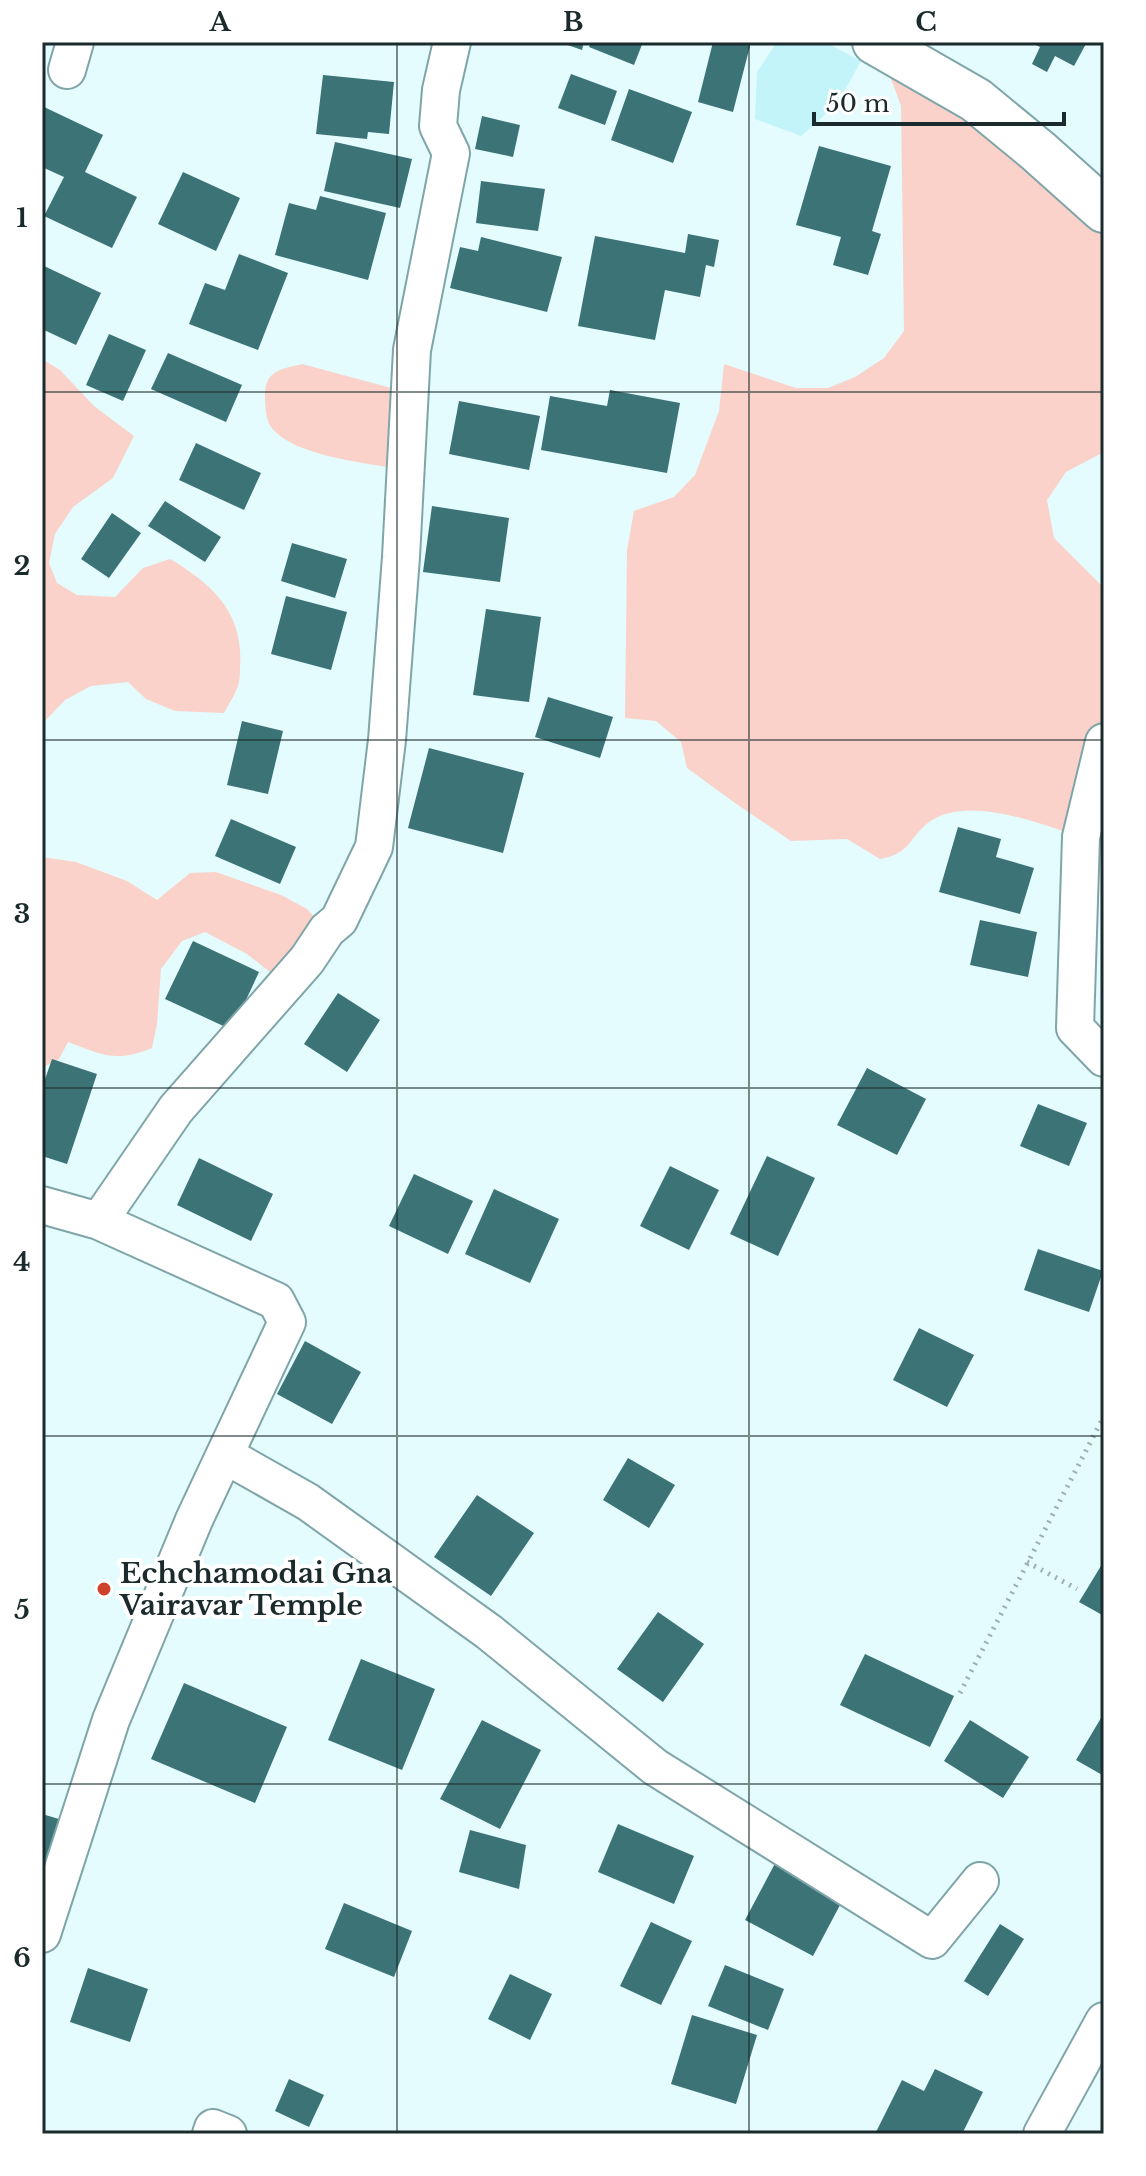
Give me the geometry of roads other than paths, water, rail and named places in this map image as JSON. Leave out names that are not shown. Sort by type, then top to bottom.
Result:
[{"type":"main road","points":[[875,42],[976,100],[1104,210]]},
{"type":"street","points":[[99,1221],[176,1109],[307,960],[327,930],[339,920],[374,847],[387,740],[412,350],[451,153],[438,126],[441,90],[452,42]]},
{"type":"street","points":[[1104,742],[1081,837],[1075,1028],[1104,1058]]},
{"type":"street","points":[[42,1205],[99,1221],[276,1301],[287,1322],[194,1520],[111,1720],[42,1934]]},
{"type":"street","points":[[225,1455],[308,1502],[489,1632],[655,1767],[932,1940],[980,1881]]},
{"type":"street","points":[[1042,2134],[1104,2021]]},
{"type":"street","points":[[211,2134],[213,2128],[228,2134]]},
{"type":"place","name":"Echchamodai Gna Vairavar Temple","points":[[104,1589]]}]
